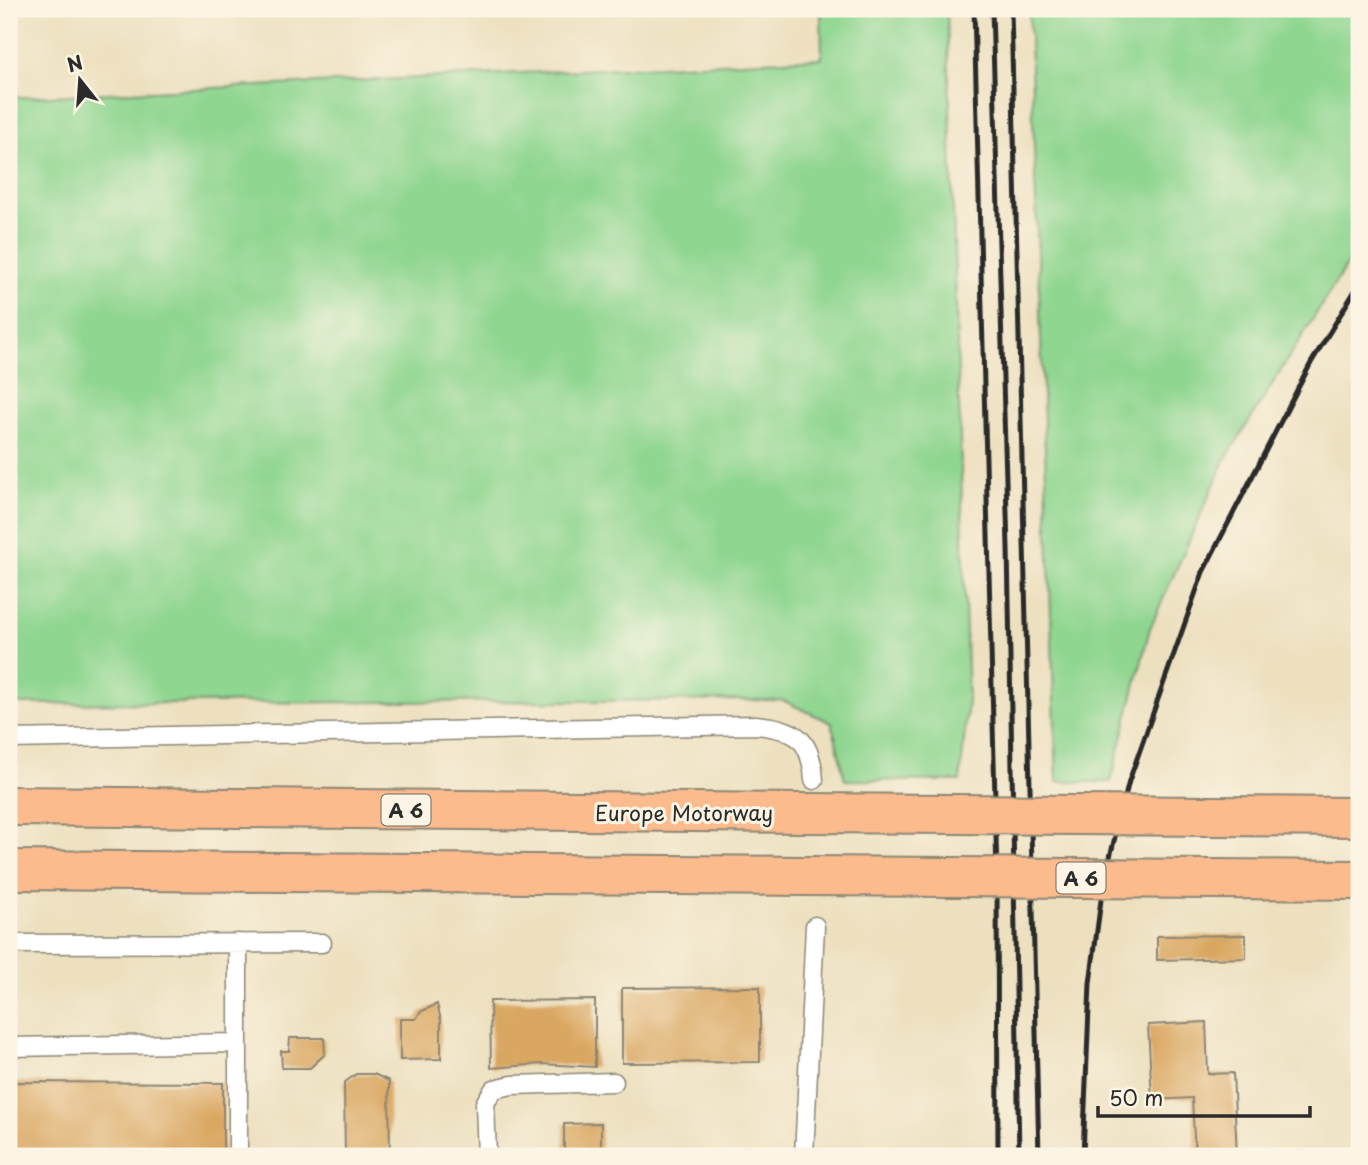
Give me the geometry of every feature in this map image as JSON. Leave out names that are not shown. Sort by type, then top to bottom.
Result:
[{"type":"highway","name":"Europe Motorway","points":[[9,806],[809,796],[1359,817]]},
{"type":"highway","name":"A 6","points":[[9,870],[1359,880]]},
{"type":"lane","points":[[9,739],[756,725],[776,727],[806,744],[813,760],[809,796]]},
{"type":"lane","points":[[804,1156],[815,926]]},
{"type":"lane","points":[[238,943],[238,1156]]},
{"type":"lane","points":[[9,944],[322,943]]},
{"type":"lane","points":[[9,1047],[238,1043]]},
{"type":"lane","points":[[487,1156],[485,1102],[494,1089],[512,1085],[614,1082]]},
{"type":"green space","points":[[821,9],[947,9],[968,701],[960,781],[845,780],[832,723],[782,700],[9,704],[9,98],[822,58]]},
{"type":"green space","points":[[1029,9],[1359,9],[1359,245],[1225,460],[1150,628],[1111,782],[1057,782]]},
{"type":"building","points":[[1246,935],[1246,958],[1157,960],[1157,936]]},
{"type":"building","points":[[760,987],[760,1062],[622,1063],[622,988]]},
{"type":"building","points":[[595,1000],[595,1067],[542,1064],[491,1068],[490,1001]]},
{"type":"building","points":[[437,1004],[441,1020],[441,1059],[400,1060],[400,1019],[416,1019],[420,1012]]},
{"type":"building","points":[[1206,1022],[1208,1074],[1233,1073],[1237,1156],[1195,1156],[1192,1098],[1152,1100],[1148,1025]]},
{"type":"building","points":[[290,1038],[324,1038],[325,1054],[310,1068],[282,1068],[281,1051],[289,1051]]},
{"type":"building","points":[[356,1074],[374,1074],[389,1081],[390,1156],[345,1156],[344,1083]]},
{"type":"building","points":[[9,1082],[223,1083],[223,1156],[9,1156]]},
{"type":"building","points":[[601,1123],[601,1156],[564,1156],[564,1124]]},
{"type":"railway","points":[[974,9],[997,874],[998,1156]]},
{"type":"railway","points":[[992,9],[1008,547],[1019,1156]]},
{"type":"railway","points":[[1011,9],[1039,1156]]},
{"type":"railway","points":[[1083,1156],[1090,983],[1103,885],[1129,781],[1203,572],[1311,363],[1359,284]]}]
